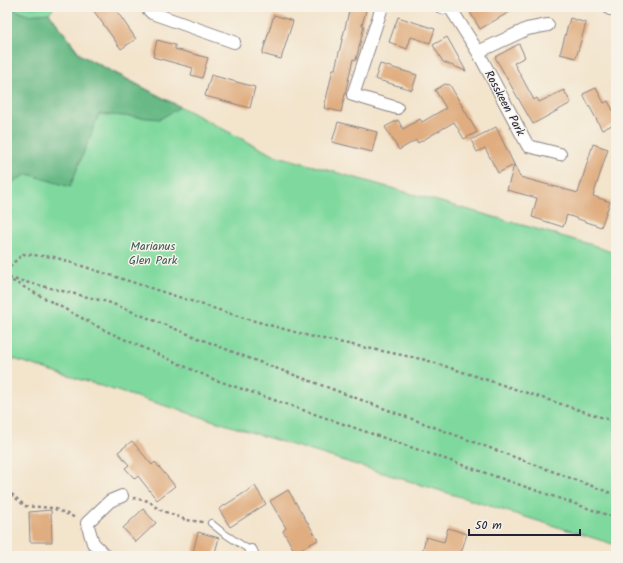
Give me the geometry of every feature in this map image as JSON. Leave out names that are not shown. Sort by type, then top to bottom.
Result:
[{"type":"street","points":[[146,7],[152,13],[234,42]]},
{"type":"street","points":[[382,7],[353,95],[397,108]]},
{"type":"street","name":"Rosskeen Park","points":[[441,7],[451,9],[478,52],[528,146],[560,154]]},
{"type":"street","points":[[478,52],[527,29],[548,25]]},
{"type":"street","points":[[106,556],[93,543],[87,523],[110,501],[122,496]]},
{"type":"lane","points":[[211,523],[252,553]]},
{"type":"path","points":[[7,272],[12,264],[23,254],[54,257],[244,318],[309,336],[426,360],[616,422]]},
{"type":"path","points":[[7,278],[108,302],[238,354],[616,495]]},
{"type":"path","points":[[7,278],[106,331],[213,379],[616,518]]},
{"type":"path","points":[[7,490],[25,506],[53,508],[87,523]]},
{"type":"path","points":[[122,496],[149,501],[158,510],[186,520],[211,523]]},
{"type":"path","points":[[300,556],[314,556]]},
{"type":"green space","name":"Marianus Glen Park","points":[[7,7],[55,7],[49,13],[81,55],[271,154],[593,245],[616,254],[616,545],[7,357]]},
{"type":"green space","points":[[7,7],[27,15],[49,13],[80,55],[180,107],[160,119],[99,114],[70,187],[28,174],[7,185]]},
{"type":"building","points":[[91,7],[114,7],[136,39],[121,49]]},
{"type":"building","points":[[350,7],[367,7],[362,25],[364,26],[356,60],[353,59],[341,112],[324,108]]},
{"type":"building","points":[[467,7],[518,7],[480,29]]},
{"type":"building","points":[[274,15],[293,21],[281,59],[262,54]]},
{"type":"building","points":[[398,17],[435,29],[430,43],[411,37],[407,49],[389,42]]},
{"type":"building","points":[[570,18],[586,23],[576,58],[560,54]]},
{"type":"building","points":[[447,37],[466,71],[443,62],[433,45]]},
{"type":"building","points":[[157,40],[175,45],[175,49],[208,58],[202,78],[191,75],[193,68],[153,57]]},
{"type":"building","points":[[519,44],[525,57],[514,63],[534,100],[537,98],[539,102],[564,90],[571,103],[533,124],[495,57]]},
{"type":"building","points":[[380,64],[417,75],[412,90],[375,79]]},
{"type":"building","points":[[211,75],[255,87],[250,108],[205,96]]},
{"type":"building","points":[[445,84],[450,85],[477,132],[464,139],[454,122],[418,143],[416,140],[399,150],[385,127],[398,120],[403,129],[420,119],[422,122],[446,108],[435,90]]},
{"type":"building","points":[[596,88],[604,103],[608,101],[616,116],[616,123],[602,130],[583,94]]},
{"type":"building","points":[[338,122],[377,132],[372,152],[332,142]]},
{"type":"building","points":[[496,127],[520,177],[578,193],[593,144],[608,149],[593,196],[610,202],[601,227],[567,215],[563,227],[532,217],[537,198],[507,190],[514,165],[498,173],[485,148],[477,152],[471,140]]},
{"type":"building","points":[[132,441],[152,465],[155,462],[175,486],[157,500],[138,476],[135,479],[125,468],[129,465],[118,452]]},
{"type":"building","points":[[255,486],[266,504],[230,527],[219,509]]},
{"type":"building","points":[[288,490],[318,540],[295,552],[283,531],[286,528],[270,501]]},
{"type":"building","points":[[143,509],[156,523],[136,542],[123,528]]},
{"type":"building","points":[[51,510],[52,542],[30,542],[29,512]]},
{"type":"building","points":[[448,528],[467,534],[460,556],[421,556],[426,537],[444,542]]},
{"type":"building","points":[[198,532],[219,538],[214,556],[192,556]]}]
